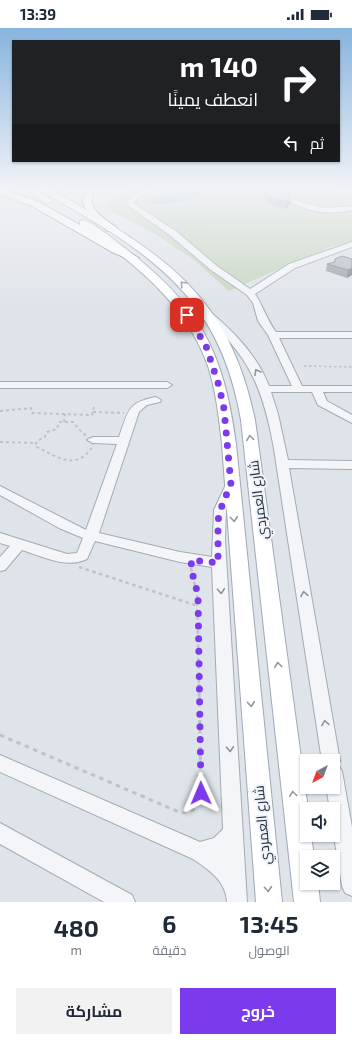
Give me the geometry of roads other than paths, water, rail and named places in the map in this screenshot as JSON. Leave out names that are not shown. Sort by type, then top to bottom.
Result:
[{"type":"highway","points":[[81,229],[118,251],[133,258]]},
{"type":"main road","name":"شارع العمردي","points":[[89,229],[133,258],[174,299],[199,333],[206,346],[222,397],[269,902]]},
{"type":"main road","name":"شارع العمردي","points":[[112,229],[179,280],[205,312],[217,330],[229,354],[239,380],[246,407],[307,902]]},
{"type":"street","points":[[167,229],[214,268],[250,292],[257,303],[263,321],[272,335],[298,388]]},
{"type":"street","points":[[250,292],[286,269],[352,244]]},
{"type":"street","points":[[311,260],[324,265]]},
{"type":"street","points":[[205,312],[226,331],[244,352],[259,376],[270,404],[282,464],[330,754]]},
{"type":"street","points":[[272,335],[352,335]]},
{"type":"street","points":[[0,385],[167,385]]},
{"type":"street","points":[[316,388],[322,403],[352,420]]},
{"type":"street","points":[[265,389],[352,389]]},
{"type":"street","points":[[0,538],[71,560],[82,556],[91,536],[133,414],[141,403],[156,400]]},
{"type":"street","points":[[93,440],[123,441]]},
{"type":"street","points":[[282,464],[352,465]]},
{"type":"street","points":[[231,485],[223,502],[218,520],[218,563],[237,894]]},
{"type":"street","points":[[0,490],[64,525],[91,536],[191,560],[218,563]]},
{"type":"street","points":[[0,566],[20,544]]},
{"type":"street","points":[[0,763],[200,852],[220,866],[237,894]]},
{"type":"street","points":[[337,794],[352,886]]},
{"type":"street","points":[[200,852],[220,846],[234,832]]},
{"type":"street","points":[[0,834],[126,902]]}]
